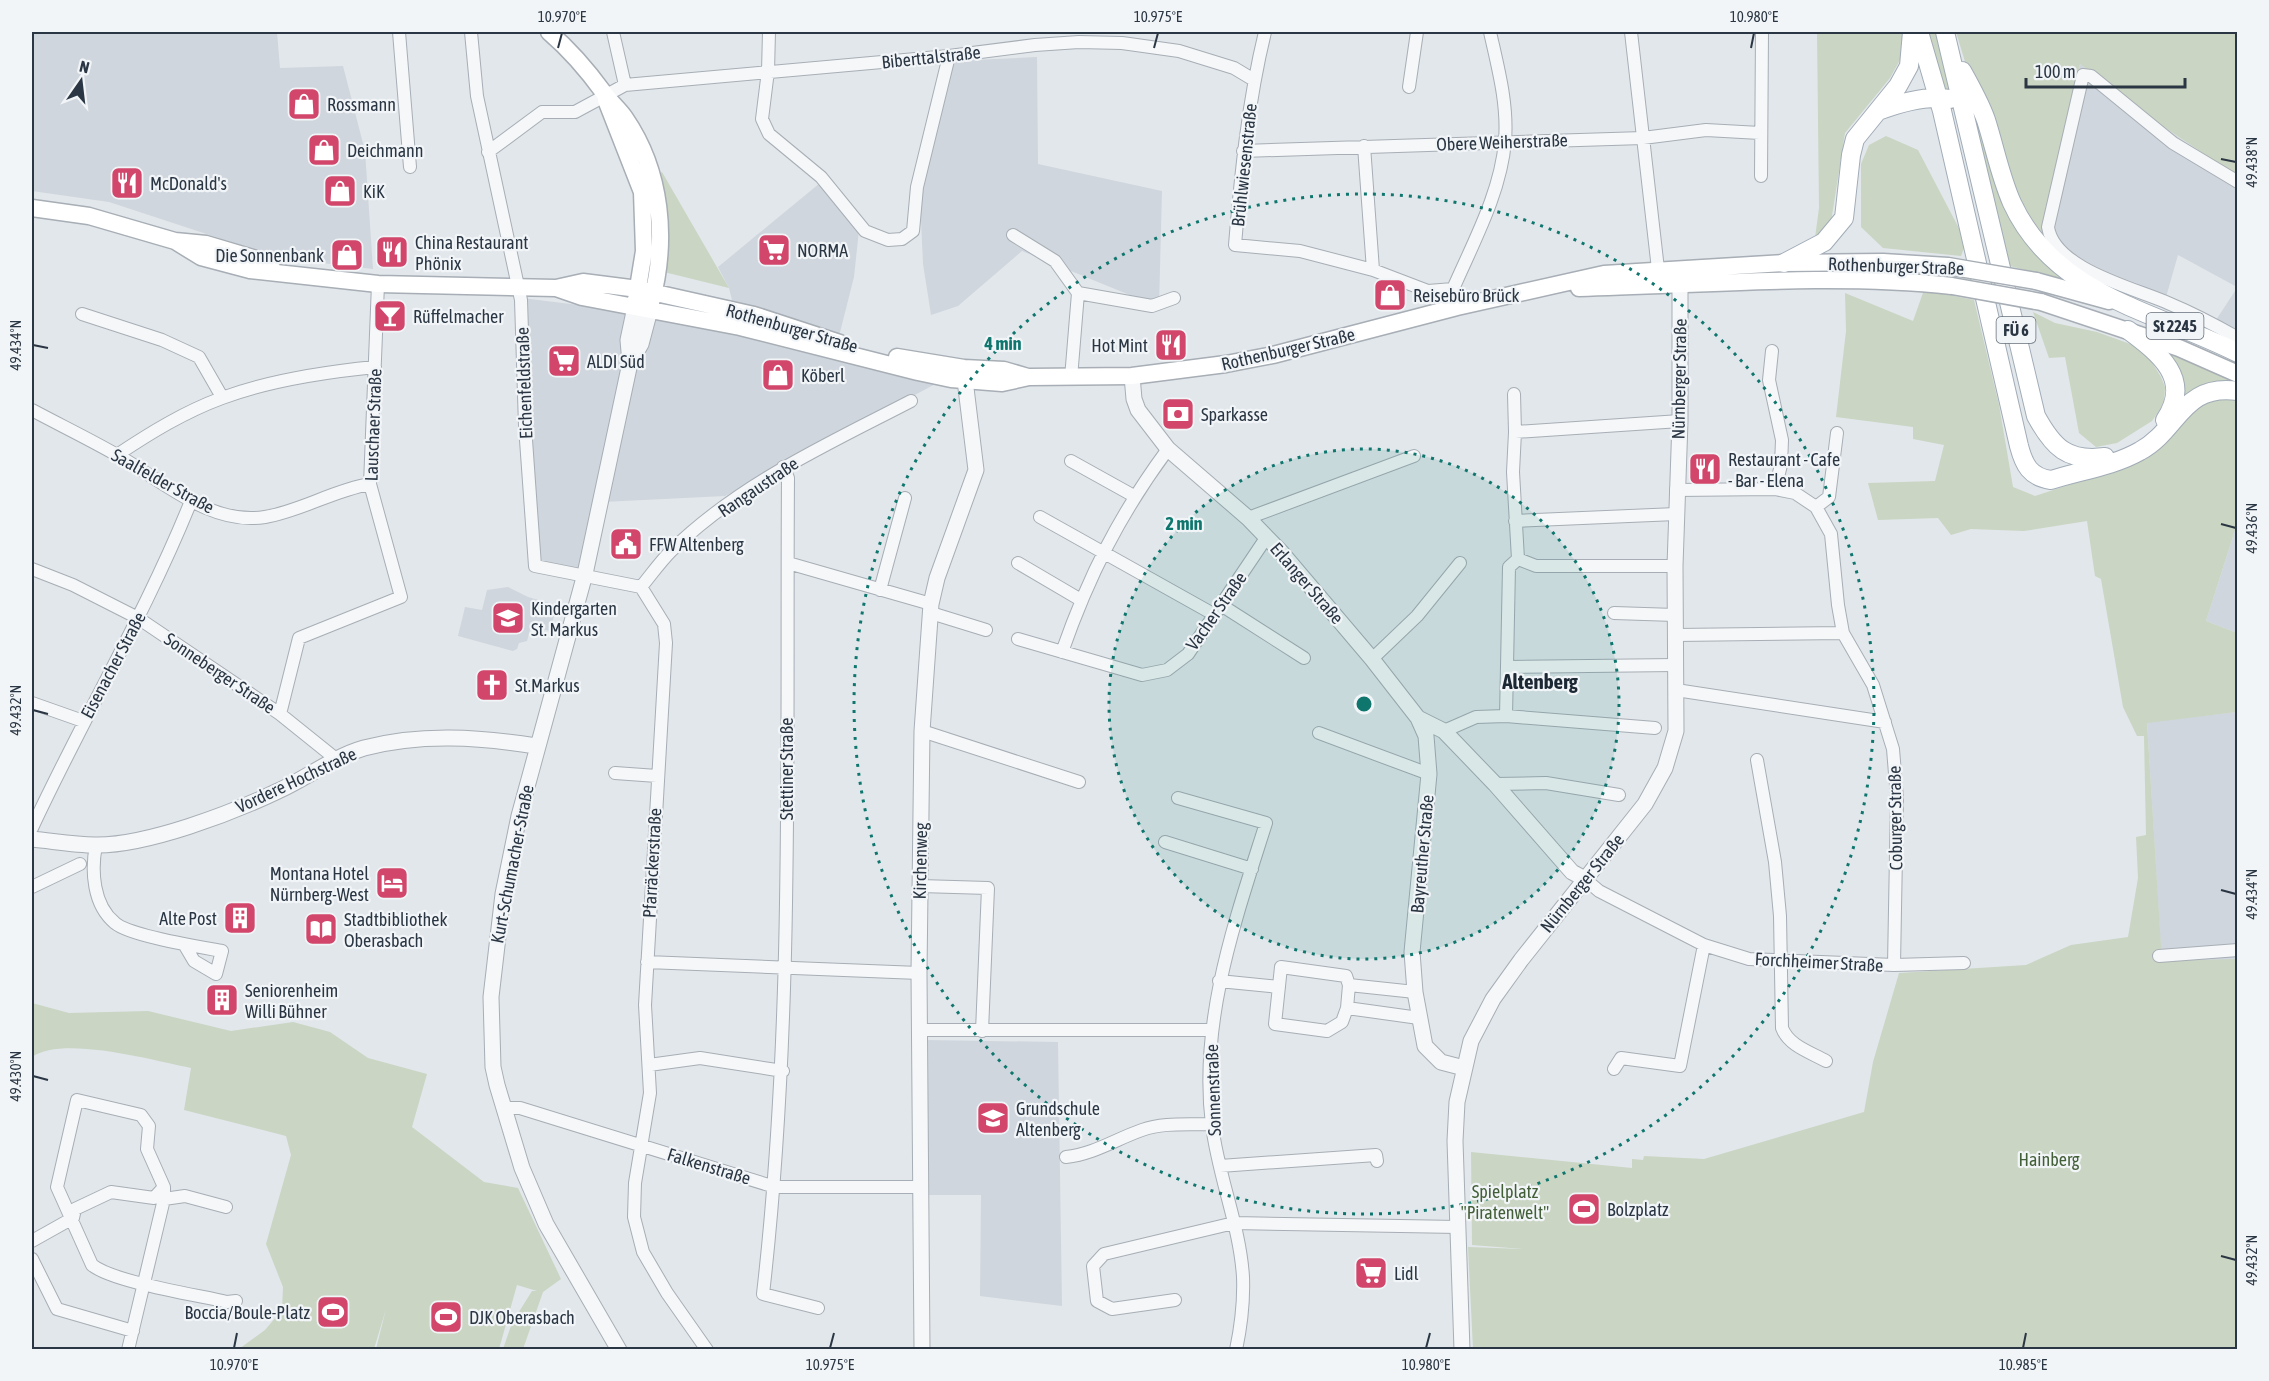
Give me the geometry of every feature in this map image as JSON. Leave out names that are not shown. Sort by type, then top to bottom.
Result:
[{"type":"main road","points":[[549,32],[578,61],[605,95],[613,122],[630,156],[642,192],[646,291],[642,308]]},
{"type":"main road","points":[[1784,263],[1824,242],[1841,223],[1846,210],[1852,147],[1859,131],[1898,86],[1909,66],[1912,32]]},
{"type":"main road","name":"FÜ 6","points":[[1919,32],[1938,97],[2024,463],[2037,477],[2051,480],[2138,453],[2155,441],[2193,400],[2212,391],[2238,391]]},
{"type":"main road","points":[[1947,40],[1982,108],[2005,188],[2021,221],[2054,261],[2124,306]]},
{"type":"main road","name":"FÜ 6","points":[[1947,40],[2036,416],[2049,439],[2058,447],[2083,458],[2106,457],[2127,450],[2156,432],[2172,406],[2175,397],[2173,377],[2164,359],[2128,330]]},
{"type":"main road","points":[[1876,112],[1892,106],[1938,97],[1962,101]]},
{"type":"main road","name":"Rothenburger Straße","points":[[32,208],[89,216],[175,241],[206,244],[253,258],[278,271],[378,284],[517,285],[556,288],[582,297],[740,327],[918,372],[964,380],[1002,383],[1029,377],[1132,376],[1187,370],[1273,355],[1457,307],[1605,274],[1680,276],[1784,263],[1883,262],[1948,266],[2036,281],[2124,306],[2238,352]]},
{"type":"main road","name":"Rothenburger Straße","points":[[1680,276],[1952,286],[2041,302],[2179,348],[2238,374]]},
{"type":"main road","name":"Rothenburger Straße","points":[[556,288],[583,282],[646,291],[754,315],[868,351],[964,368],[1004,369],[1029,377]]},
{"type":"street","points":[[399,32],[410,167]]},
{"type":"street","name":"Eichenfeldstraße","points":[[471,32],[477,96],[521,307],[525,426],[535,566],[585,574]]},
{"type":"street","points":[[613,32],[625,85]]},
{"type":"street","points":[[769,32],[768,71],[762,119],[769,134],[821,177],[865,231],[888,240],[902,239],[913,231],[917,187],[949,57]]},
{"type":"street","name":"Brühlwiesenstraße","points":[[1265,32],[1254,80],[1243,151],[1235,245],[1300,251],[1373,270],[1428,291],[1453,289],[1495,188],[1505,142]]},
{"type":"street","points":[[1409,87],[1417,32]]},
{"type":"street","points":[[1490,32],[1504,94],[1505,142]]},
{"type":"street","points":[[1631,32],[1659,277]]},
{"type":"street","points":[[1761,176],[1762,32]]},
{"type":"street","name":"Biberttalstraße","points":[[605,95],[625,85],[949,57],[1068,43],[1122,43],[1179,51],[1234,68],[1254,80]]},
{"type":"street","points":[[2238,182],[2173,142],[2091,76],[2083,75],[2049,214],[2048,227],[2052,241],[2063,253],[2093,272],[2166,302],[2238,338]]},
{"type":"street","points":[[488,152],[542,111],[575,112],[605,95]]},
{"type":"street","name":"Obere Weiherstraße","points":[[1243,151],[1643,138],[1706,130],[1760,133]]},
{"type":"street","points":[[1364,146],[1373,270]]},
{"type":"street","points":[[1013,235],[1055,261],[1078,293],[1071,378]]},
{"type":"street","name":"Nürnberger Straße","points":[[1462,1350],[1455,1141],[1457,1102],[1472,1041],[1493,999],[1545,927],[1645,804],[1665,768],[1676,731],[1675,566],[1680,420],[1680,276]]},
{"type":"street","name":"Lauschaer Straße","points":[[280,714],[299,638],[401,597],[370,484],[378,284]]},
{"type":"street","points":[[1078,293],[1152,306],[1174,297]]},
{"type":"street","name":"Kurt-Schumacher-Straße","points":[[619,1350],[546,1224],[522,1168],[503,1108],[494,1067],[491,998],[503,894],[536,746],[585,574],[630,363],[628,340],[642,308]]},
{"type":"street","points":[[82,314],[162,340],[199,357],[222,398]]},
{"type":"street","points":[[1772,351],[1769,380],[1782,440],[1781,465],[1775,489]]},
{"type":"street","points":[[117,455],[165,424],[222,398],[333,371],[375,367]]},
{"type":"street","name":"Erlanger Straße","points":[[1132,376],[1134,399],[1138,410],[1168,449],[1248,518],[1372,659],[1418,718],[1444,730],[1572,872],[1585,879]]},
{"type":"street","name":"Kirchenweg","points":[[922,1350],[919,973],[922,731],[931,608],[937,578],[976,470],[964,380]]},
{"type":"street","points":[[1514,394],[1515,521],[1518,560]]},
{"type":"street","name":"Rangaustraße","points":[[641,587],[670,552],[721,510],[783,467],[912,401]]},
{"type":"street","name":"Saalfelder Straße","points":[[32,410],[117,455],[191,501],[224,515],[258,517],[279,513],[345,488],[370,484]]},
{"type":"street","points":[[1515,432],[1680,420]]},
{"type":"street","points":[[1677,490],[1775,489],[1795,493],[1816,507],[1829,497],[1837,433]]},
{"type":"street","points":[[1062,652],[1081,600],[1103,552],[1134,496],[1168,449]]},
{"type":"street","points":[[1248,518],[1414,456]]},
{"type":"street","points":[[1071,461],[1134,496]]},
{"type":"street","name":"Stettiner Straße","points":[[783,467],[788,478],[783,1071],[775,1187],[763,1294],[818,1308]]},
{"type":"street","points":[[880,590],[905,498]]},
{"type":"street","name":"Eisenacher Straße","points":[[32,828],[83,721],[169,557],[191,501]]},
{"type":"street","name":"Coburger Straße","points":[[1816,507],[1831,534],[1838,604],[1844,633],[1873,685],[1893,749],[1897,787],[1894,965]]},
{"type":"street","points":[[1515,521],[1676,514]]},
{"type":"street","points":[[1040,517],[1103,552],[1218,610],[1304,658]]},
{"type":"street","name":"Vacher Straße","points":[[1018,639],[1142,675],[1167,670],[1188,654],[1266,538]]},
{"type":"street","points":[[1518,560],[1536,566],[1675,566]]},
{"type":"street","points":[[1506,716],[1509,567],[1518,560]]},
{"type":"street","points":[[788,563],[880,590],[986,630]]},
{"type":"street","points":[[1018,563],[1081,600]]},
{"type":"street","points":[[1372,659],[1417,616],[1460,563]]},
{"type":"street","name":"Sonneberger Straße","points":[[32,569],[73,585],[138,618],[280,714],[336,759]]},
{"type":"street","points":[[585,574],[641,587]]},
{"type":"street","name":"Pfarräckerstraße","points":[[641,587],[664,624],[666,643],[645,1005],[650,1093],[635,1183],[634,1217],[643,1252],[667,1293],[707,1350]]},
{"type":"street","points":[[1614,613],[1675,615]]},
{"type":"street","points":[[1676,635],[1844,633]]},
{"type":"street","points":[[1508,667],[1675,665]]},
{"type":"street","points":[[1676,690],[1885,722]]},
{"type":"street","points":[[32,703],[83,721]]},
{"type":"street","points":[[1444,730],[1476,717],[1506,716],[1655,728]]},
{"type":"street","name":"Bayreuther Straße","points":[[1418,718],[1426,736],[1429,774],[1412,952],[1415,992],[1425,1046],[1441,1062],[1464,1068]]},
{"type":"street","points":[[922,731],[1079,782]]},
{"type":"street","points":[[1319,733],[1429,774]]},
{"type":"street","name":"Vordere Hochstraße","points":[[32,839],[96,845],[135,842],[225,814],[281,790],[336,759],[363,748],[428,739],[494,739],[536,746]]},
{"type":"street","points":[[1757,760],[1775,862],[1782,962],[1782,1028],[1786,1037],[1826,1061]]},
{"type":"street","points":[[615,773],[657,776]]},
{"type":"street","points":[[1495,784],[1546,783],[1619,795]]},
{"type":"street","name":"Sonnenstraße","points":[[1178,798],[1266,823],[1219,981],[1211,1030],[1212,1124],[1243,1276],[1242,1320],[1236,1350]]},
{"type":"street","points":[[1165,842],[1251,869]]},
{"type":"street","points":[[96,845],[94,882],[100,904],[115,924],[184,944]]},
{"type":"street","points":[[32,887],[80,864]]},
{"type":"street","name":"Forchheimer Straße","points":[[1585,879],[1599,891],[1704,945],[1749,959],[1894,965],[1964,963]]},
{"type":"street","points":[[920,886],[988,888],[982,1031]]},
{"type":"street","points":[[1614,1069],[1621,1058],[1680,1066],[1704,945]]},
{"type":"street","points":[[2160,956],[2238,950]]},
{"type":"street","points":[[647,962],[919,973]]},
{"type":"street","points":[[1281,967],[1346,976],[1349,985],[1347,1008],[1342,1022],[1327,1031],[1275,1024],[1281,967]]},
{"type":"street","points":[[1219,981],[1279,987]]},
{"type":"street","points":[[1349,985],[1415,992]]},
{"type":"street","points":[[1347,1008],[1419,1018]]},
{"type":"street","points":[[919,1030],[1211,1030]]},
{"type":"street","points":[[649,1065],[700,1058],[783,1071]]},
{"type":"street","points":[[128,1350],[133,1331],[144,1283],[164,1193],[147,1149],[150,1126],[141,1115],[77,1100],[57,1186],[92,1265],[101,1272],[144,1283],[227,1302],[236,1301]]},
{"type":"street","name":"Falkenstraße","points":[[503,1108],[520,1108],[775,1187],[920,1187]]},
{"type":"street","points":[[1066,1157],[1084,1155],[1142,1130],[1161,1125],[1212,1124]]},
{"type":"street","points":[[1220,1166],[1376,1155],[1377,1161]]},
{"type":"street","points":[[32,1240],[73,1218],[75,1209],[111,1192],[154,1198],[164,1193],[226,1207]]},
{"type":"street","points":[[1176,1300],[1112,1309],[1097,1301],[1093,1266],[1104,1254],[1234,1223],[1458,1227]]},
{"type":"street","points":[[32,1259],[57,1310],[133,1331]]},
{"type":"shaded area","points":[[32,32],[277,32],[280,68],[343,66],[365,151],[373,269],[280,258],[109,202],[32,191]]},
{"type":"shaded area","points":[[1037,57],[1038,164],[1162,191],[1159,307],[1022,251],[958,306],[931,315],[923,264],[920,199],[951,61]]},
{"type":"shaded area","points":[[2080,64],[2137,109],[2237,177],[2237,287],[2178,255],[2166,297],[2095,269],[2042,227]]},
{"type":"shaded area","points":[[820,183],[859,230],[854,277],[836,348],[941,381],[725,496],[603,502],[587,571],[537,564],[522,298],[660,315],[740,332],[729,288],[718,267]]},
{"type":"shaded area","points":[[2237,288],[2237,332],[2216,320]]},
{"type":"shaded area","points":[[2237,524],[2237,633],[2206,621]]},
{"type":"shaded area","name":"Kindergarten St. Markus","points":[[508,587],[528,597],[557,605],[550,631],[531,626],[527,641],[519,643],[517,649],[513,651],[458,636],[465,607],[482,610],[487,590]]},
{"type":"shaded area","points":[[2237,712],[2237,962],[2162,967],[2147,722]]},
{"type":"shaded area","name":"Grundschule Altenberg","points":[[925,1040],[1058,1042],[1062,1306],[980,1296],[981,1195],[928,1195]]},
{"type":"green space","points":[[1817,32],[1904,32],[1906,49],[1890,78],[1845,133],[1831,222],[1815,238],[1819,208]]},
{"type":"green space","points":[[1927,32],[1936,32],[1953,88],[1945,94]]},
{"type":"green space","points":[[1956,32],[2237,32],[2237,176],[2137,109],[2080,64],[2042,227],[2045,237],[2032,230],[1966,65]]},
{"type":"green space","points":[[1971,104],[2001,187],[2082,285],[2010,266]]},
{"type":"green space","points":[[1886,136],[1918,150],[1963,236],[1964,248],[1961,256],[1883,248],[1861,227],[1861,164],[1869,145]]},
{"type":"green space","points":[[662,172],[729,288],[664,272],[657,175]]},
{"type":"green space","name":"Hainberg","points":[[1924,290],[1974,300],[1999,405],[2013,487],[2035,496],[2114,470],[2198,401],[2237,394],[2237,524],[2206,621],[2237,633],[2237,712],[2147,723],[2162,961],[2237,959],[2237,1349],[1473,1349],[1468,1247],[1523,1249],[1472,1245],[1471,1152],[1632,1168],[1632,1159],[1643,1160],[1644,1156],[1704,1159],[1864,1112],[1873,1062],[1899,973],[2026,965],[2071,945],[2128,937],[2138,878],[2136,837],[2146,835],[2144,736],[2137,736],[2123,707],[2101,579],[2095,576],[2087,521],[2024,531],[1971,529],[1951,535],[1938,518],[1878,520],[1868,483],[1935,481],[1944,445],[1913,439],[1913,427],[1836,417],[1846,331],[1845,293],[1913,321]]},
{"type":"green space","points":[[2033,312],[2055,323],[2097,332],[2133,345],[2148,356],[2165,387],[2164,403],[2152,421],[2117,443],[2096,447],[2079,433],[2065,357],[2049,358]]},
{"type":"green space","points":[[2165,351],[2237,383],[2184,400]]},
{"type":"green space","points":[[32,1003],[69,1013],[148,1011],[231,1031],[293,1022],[330,1032],[368,1058],[427,1074],[412,1127],[484,1182],[518,1188],[561,1279],[543,1292],[523,1349],[503,1349],[512,1323],[532,1291],[537,1291],[517,1285],[499,1349],[376,1349],[386,1309],[374,1349],[239,1349],[265,1330],[282,1310],[283,1287],[266,1244],[291,1155],[286,1136],[184,1110],[191,1068],[86,1049],[65,1048],[46,1051],[32,1057]]},
{"type":"place","name":"Rossmann","points":[[304,104]]},
{"type":"place","name":"Deichmann","points":[[324,150]]},
{"type":"place","name":"McDonald's","points":[[127,183]]},
{"type":"place","name":"KiK","points":[[340,191]]},
{"type":"place","name":"NORMA","points":[[774,250]]},
{"type":"place","name":"China Restaurant Phönix","points":[[392,252]]},
{"type":"place","name":"Die Sonnenbank","points":[[347,255]]},
{"type":"place","name":"Reisebüro Brück","points":[[1390,295]]},
{"type":"place","name":"Rüffelmacher","points":[[390,316]]},
{"type":"place","name":"Hot Mint","points":[[1171,345]]},
{"type":"place","name":"ALDI Süd","points":[[564,361]]},
{"type":"place","name":"Köberl","points":[[778,375]]},
{"type":"place","name":"Sparkasse","points":[[1178,414]]},
{"type":"place","name":"Restaurant - Cafe - Bar - Elena","points":[[1705,469]]},
{"type":"place","name":"FFW Altenberg","points":[[626,544]]},
{"type":"place","name":"Kindergarten St. Markus","points":[[508,618]]},
{"type":"place","name":"St.Markus","points":[[492,685]]},
{"type":"place","name":"Montana Hotel Nürnberg-West","points":[[392,883]]},
{"type":"place","name":"Alte Post","points":[[240,918]]},
{"type":"place","name":"Stadtbibliothek Oberasbach","points":[[321,929]]},
{"type":"place","name":"Seniorenheim Willi Bühner","points":[[222,1000]]},
{"type":"place","name":"Grundschule Altenberg","points":[[993,1118]]},
{"type":"place","name":"Bolzplatz","points":[[1584,1209]]},
{"type":"place","name":"Lidl","points":[[1371,1273]]},
{"type":"place","name":"Boccia/Boule-Platz","points":[[333,1312]]},
{"type":"place","name":"DJK Oberasbach","points":[[446,1317]]},
{"type":"district","name":"Altenberg","points":[[1540,681]]},
{"type":"park label","name":"Spielplatz \"Piratenwelt\"","points":[[1505,1201]]}]
